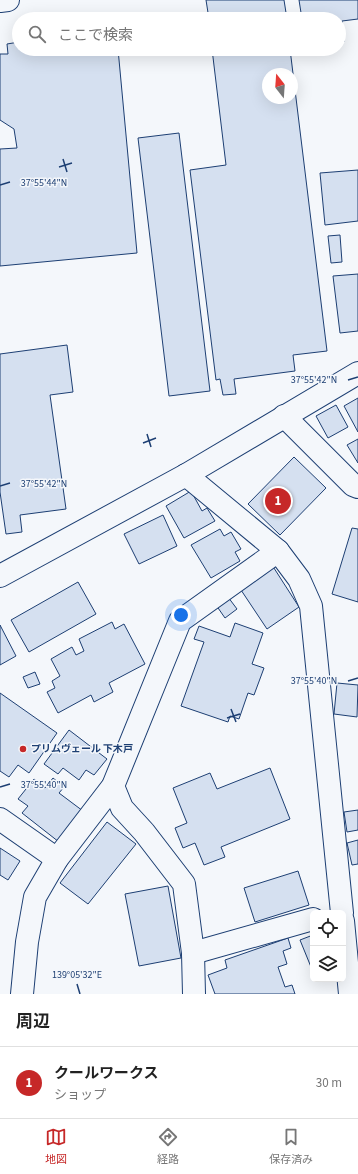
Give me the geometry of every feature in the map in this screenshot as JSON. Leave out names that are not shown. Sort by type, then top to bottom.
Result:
[{"type":"street","points":[[0,1],[8,0]]},
{"type":"street","points":[[0,576],[186,475],[358,373]]},
{"type":"street","points":[[284,416],[353,485],[358,487]]},
{"type":"street","points":[[186,475],[278,552],[299,579],[311,606],[343,910]]},
{"type":"street","points":[[22,994],[27,942],[35,897],[57,859],[113,786],[180,621],[278,552]]},
{"type":"street","points":[[113,786],[122,808],[144,832],[184,884],[193,953],[194,994]]},
{"type":"street","points":[[0,819],[57,859]]},
{"type":"street","points":[[193,953],[310,920]]},
{"type":"street","points":[[346,946],[350,994]]},
{"type":"building","points":[[206,0],[284,0],[286,12],[208,12]]},
{"type":"building","points":[[299,0],[358,0],[358,19],[346,20],[346,12],[301,12]]},
{"type":"building","points":[[12,43],[12,56],[119,56],[137,253],[0,266],[0,149],[17,148],[14,129],[0,120],[0,54],[8,54],[7,44]]},
{"type":"building","points":[[213,56],[291,56],[292,68],[262,68],[262,104],[297,104],[327,351],[293,355],[295,371],[234,379],[236,394],[223,395],[220,379],[216,380],[190,170],[226,165]]},
{"type":"building","points":[[179,133],[210,391],[169,396],[138,138]]},
{"type":"building","points":[[358,170],[358,221],[325,225],[320,173]]},
{"type":"building","points":[[340,235],[342,262],[331,263],[328,236]]},
{"type":"building","points":[[358,274],[358,331],[340,333],[333,276]]},
{"type":"building","points":[[67,345],[73,392],[50,395],[66,509],[20,515],[22,532],[6,534],[0,492],[0,354]]},
{"type":"building","points":[[358,398],[358,432],[344,406]]},
{"type":"building","points":[[336,405],[348,427],[328,438],[316,416]]},
{"type":"building","points":[[358,439],[358,463],[347,445]]},
{"type":"building","points":[[294,457],[326,488],[280,535],[248,504]]},
{"type":"building","points":[[191,491],[202,511],[207,508],[215,521],[184,538],[166,506]]},
{"type":"building","points":[[163,515],[177,546],[139,564],[124,534]]},
{"type":"building","points":[[352,528],[358,529],[358,602],[332,594]]},
{"type":"building","points":[[220,529],[224,536],[231,532],[241,549],[235,552],[240,561],[211,578],[191,545]]},
{"type":"building","points":[[272,565],[299,607],[267,629],[239,587]]},
{"type":"building","points":[[78,582],[96,614],[29,652],[11,620]]},
{"type":"building","points":[[228,597],[237,609],[225,618],[216,605]]},
{"type":"building","points":[[112,622],[115,629],[124,624],[145,664],[109,683],[113,692],[94,702],[91,695],[58,713],[47,692],[55,688],[52,681],[60,676],[51,659],[72,647],[76,655],[84,651],[79,639]]},
{"type":"building","points":[[235,623],[263,633],[252,664],[264,668],[254,695],[248,693],[239,719],[230,716],[228,722],[181,706],[204,642],[194,639],[199,626],[230,637]]},
{"type":"building","points":[[0,625],[16,656],[0,665]]},
{"type":"building","points":[[35,672],[40,684],[28,688],[23,677]]},
{"type":"building","points":[[337,683],[358,685],[357,717],[334,714]]},
{"type":"building","name":"プリムヴェール 下木戸","points":[[0,693],[57,733],[29,773],[18,765],[9,777],[0,771]]},
{"type":"building","points":[[69,730],[107,759],[94,775],[86,770],[79,780],[63,768],[58,774],[44,764]]},
{"type":"building","points":[[270,768],[290,819],[221,847],[225,857],[204,865],[195,843],[183,848],[175,828],[187,823],[173,788],[210,773],[217,789]]},
{"type":"building","points":[[53,778],[64,787],[59,793],[83,811],[59,842],[22,813],[28,806],[18,799],[34,779],[45,788]]},
{"type":"building","points":[[358,810],[358,830],[347,832],[344,812]]},
{"type":"building","points":[[107,822],[136,844],[88,904],[60,883]]},
{"type":"building","points":[[358,840],[358,864],[352,865],[347,843]]},
{"type":"building","points":[[0,848],[20,861],[8,880],[0,875]]},
{"type":"building","points":[[298,871],[309,905],[255,922],[244,888]]},
{"type":"building","points":[[168,886],[181,958],[139,966],[125,894]]},
{"type":"building","points":[[310,936],[310,965],[300,940]]},
{"type":"building","points":[[288,938],[291,948],[283,951],[287,964],[278,967],[285,987],[292,985],[295,994],[215,994],[208,975],[227,968],[225,960]]},
{"type":"place","name":"クールワークス","points":[[278,501]]},
{"type":"place","name":"プリムヴェール 下木戸","points":[[23,749]]}]
